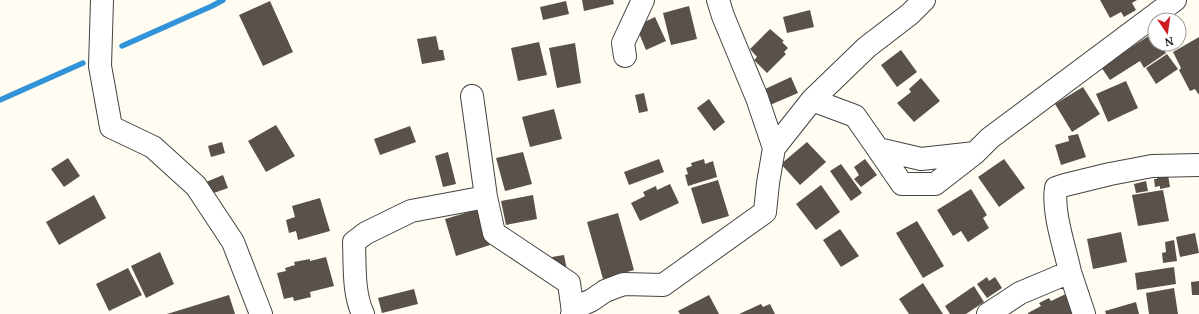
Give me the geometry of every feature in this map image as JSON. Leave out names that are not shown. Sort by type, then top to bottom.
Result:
[{"type":"street","points":[[102,0],[100,66],[111,127],[154,147],[196,186],[232,242],[261,314]]},
{"type":"street","points":[[625,56],[623,43],[643,0]]},
{"type":"street","points":[[572,313],[580,305],[592,300],[605,291],[624,284],[663,285],[765,212],[774,148],[757,98],[723,16],[718,0]]},
{"type":"street","points":[[774,148],[812,100],[867,47],[910,14],[924,0]]},
{"type":"street","points":[[812,100],[855,116],[902,184],[935,184],[975,153],[990,138],[1175,0]]},
{"type":"street","points":[[472,96],[486,197],[494,233],[569,283],[572,313]]},
{"type":"street","points":[[878,149],[920,159],[975,153]]},
{"type":"street","points":[[1084,314],[1070,272],[1056,211],[1054,197],[1056,188],[1110,174],[1152,166],[1199,165]]},
{"type":"street","points":[[363,314],[359,307],[356,287],[354,242],[366,233],[411,211],[486,197]]},
{"type":"street","points":[[988,314],[1020,293],[1070,272]]},
{"type":"building","points":[[582,0],[613,0],[614,4],[584,11]]},
{"type":"building","points":[[1100,0],[1137,0],[1132,3],[1136,10],[1124,17],[1121,12],[1110,18]]},
{"type":"building","points":[[270,1],[293,52],[263,66],[239,15]]},
{"type":"building","points":[[566,1],[569,14],[543,20],[540,7]]},
{"type":"building","points":[[689,6],[697,39],[671,45],[663,13]]},
{"type":"building","points":[[810,10],[814,27],[787,33],[783,17]]},
{"type":"building","points":[[655,17],[666,41],[646,50],[636,26]]},
{"type":"building","points":[[770,29],[784,41],[782,42],[788,48],[784,52],[786,54],[767,73],[754,60],[757,57],[750,49]]},
{"type":"building","points":[[436,36],[439,50],[443,50],[445,60],[422,64],[417,39]]},
{"type":"building","points":[[1147,37],[1147,52],[1166,53],[1144,68],[1140,61],[1110,80],[1101,67]]},
{"type":"building","points":[[1199,37],[1199,95],[1195,89],[1190,91],[1179,70],[1181,68],[1173,52],[1187,52],[1187,44]]},
{"type":"building","points":[[539,42],[547,75],[518,81],[511,48]]},
{"type":"building","points":[[575,43],[581,83],[557,88],[549,48]]},
{"type":"building","points":[[901,50],[917,72],[897,87],[881,65]]},
{"type":"building","points":[[1167,54],[1178,69],[1156,84],[1146,68]]},
{"type":"building","points":[[791,77],[798,93],[770,105],[763,90]]},
{"type":"building","points":[[921,78],[940,101],[914,122],[897,103],[911,92],[909,89]]},
{"type":"building","points":[[1126,81],[1138,108],[1108,122],[1096,94]]},
{"type":"building","points":[[1083,87],[1100,114],[1072,132],[1055,104]]},
{"type":"building","points":[[644,93],[648,111],[639,113],[635,95]]},
{"type":"building","points":[[709,99],[725,122],[714,131],[697,108]]},
{"type":"building","points":[[554,109],[562,139],[530,147],[522,117]]},
{"type":"building","points":[[276,125],[295,156],[266,172],[248,141]]},
{"type":"building","points":[[410,126],[416,142],[380,155],[374,139]]},
{"type":"building","points":[[1078,134],[1086,157],[1061,165],[1055,145],[1069,141],[1068,136]]},
{"type":"building","points":[[222,142],[225,153],[211,157],[208,146]]},
{"type":"building","points":[[807,142],[826,162],[800,185],[781,164]]},
{"type":"building","points":[[448,152],[456,184],[443,187],[435,156]]},
{"type":"building","points":[[523,152],[532,184],[505,191],[496,158]]},
{"type":"building","points":[[68,158],[80,176],[64,187],[51,169]]},
{"type":"building","points":[[659,159],[664,172],[629,185],[624,172]]},
{"type":"building","points":[[704,159],[705,164],[713,161],[717,177],[688,186],[685,175],[688,174],[686,168],[692,166],[691,163]]},
{"type":"building","points":[[865,159],[877,175],[861,187],[854,179],[859,175],[854,167]]},
{"type":"building","points":[[1004,159],[1025,188],[999,207],[978,177]]},
{"type":"building","points":[[841,164],[862,193],[851,201],[830,171]]},
{"type":"building","points":[[223,175],[228,188],[211,194],[206,182]]},
{"type":"building","points":[[1168,175],[1170,187],[1160,189],[1160,186],[1155,187],[1154,179],[1157,179],[1157,176]]},
{"type":"building","points":[[718,180],[729,216],[702,224],[691,188]]},
{"type":"building","points":[[1146,181],[1148,191],[1136,193],[1134,184]]},
{"type":"building","points":[[670,184],[679,203],[640,221],[631,203],[645,196],[643,192],[656,186],[657,190]]},
{"type":"building","points":[[821,185],[840,212],[816,230],[796,204]]},
{"type":"building","points":[[971,189],[987,215],[983,218],[989,228],[968,242],[961,231],[953,236],[937,210]]},
{"type":"building","points":[[1163,190],[1169,221],[1138,226],[1132,195]]},
{"type":"building","points":[[94,195],[106,218],[59,245],[46,222]]},
{"type":"building","points":[[533,195],[537,219],[506,225],[501,201]]},
{"type":"building","points":[[320,198],[330,231],[298,240],[296,231],[289,233],[286,220],[295,217],[292,206]]},
{"type":"building","points":[[479,209],[490,245],[456,256],[445,219]]},
{"type":"building","points":[[618,213],[634,270],[603,279],[587,222]]},
{"type":"building","points":[[917,221],[944,266],[923,278],[896,233]]},
{"type":"building","points":[[840,229],[859,256],[841,267],[823,240]]},
{"type":"building","points":[[1121,232],[1127,262],[1093,269],[1087,239]]},
{"type":"building","points":[[1195,233],[1199,253],[1180,257],[1176,237]]},
{"type":"building","points":[[1174,240],[1177,261],[1163,263],[1162,253],[1166,252],[1165,242]]},
{"type":"building","points":[[160,252],[174,284],[146,298],[131,266]]},
{"type":"building","points":[[564,255],[567,270],[555,273],[552,257]]},
{"type":"building","points":[[326,257],[334,286],[310,292],[311,297],[294,301],[293,297],[284,299],[277,273],[286,271],[285,268],[295,265],[294,262],[310,259],[310,261]]},
{"type":"building","points":[[1174,267],[1176,284],[1137,290],[1135,273]]},
{"type":"building","points":[[128,268],[142,295],[109,311],[96,284]]},
{"type":"building","points":[[987,277],[989,281],[995,277],[1002,288],[987,298],[977,284]]},
{"type":"building","points":[[1199,281],[1199,295],[1192,295],[1191,282]]},
{"type":"building","points":[[923,283],[943,314],[909,314],[899,299]]},
{"type":"building","points":[[974,286],[984,302],[966,314],[950,314],[945,306]]},
{"type":"building","points":[[1174,288],[1178,314],[1149,314],[1146,293]]},
{"type":"building","points":[[414,289],[418,304],[382,313],[378,298]]},
{"type":"building","points":[[1068,293],[1078,314],[1028,314],[1041,306],[1039,303],[1049,298],[1051,301]]},
{"type":"building","points":[[229,295],[235,314],[167,314]]},
{"type":"building","points":[[709,295],[719,314],[680,314],[678,311]]},
{"type":"building","points":[[1136,302],[1139,314],[1106,314],[1105,311]]},
{"type":"building","points":[[761,304],[763,307],[770,304],[775,314],[739,314]]},
{"type":"waterway","points":[[122,46],[223,0]]},
{"type":"waterway","points":[[0,100],[83,63]]}]
